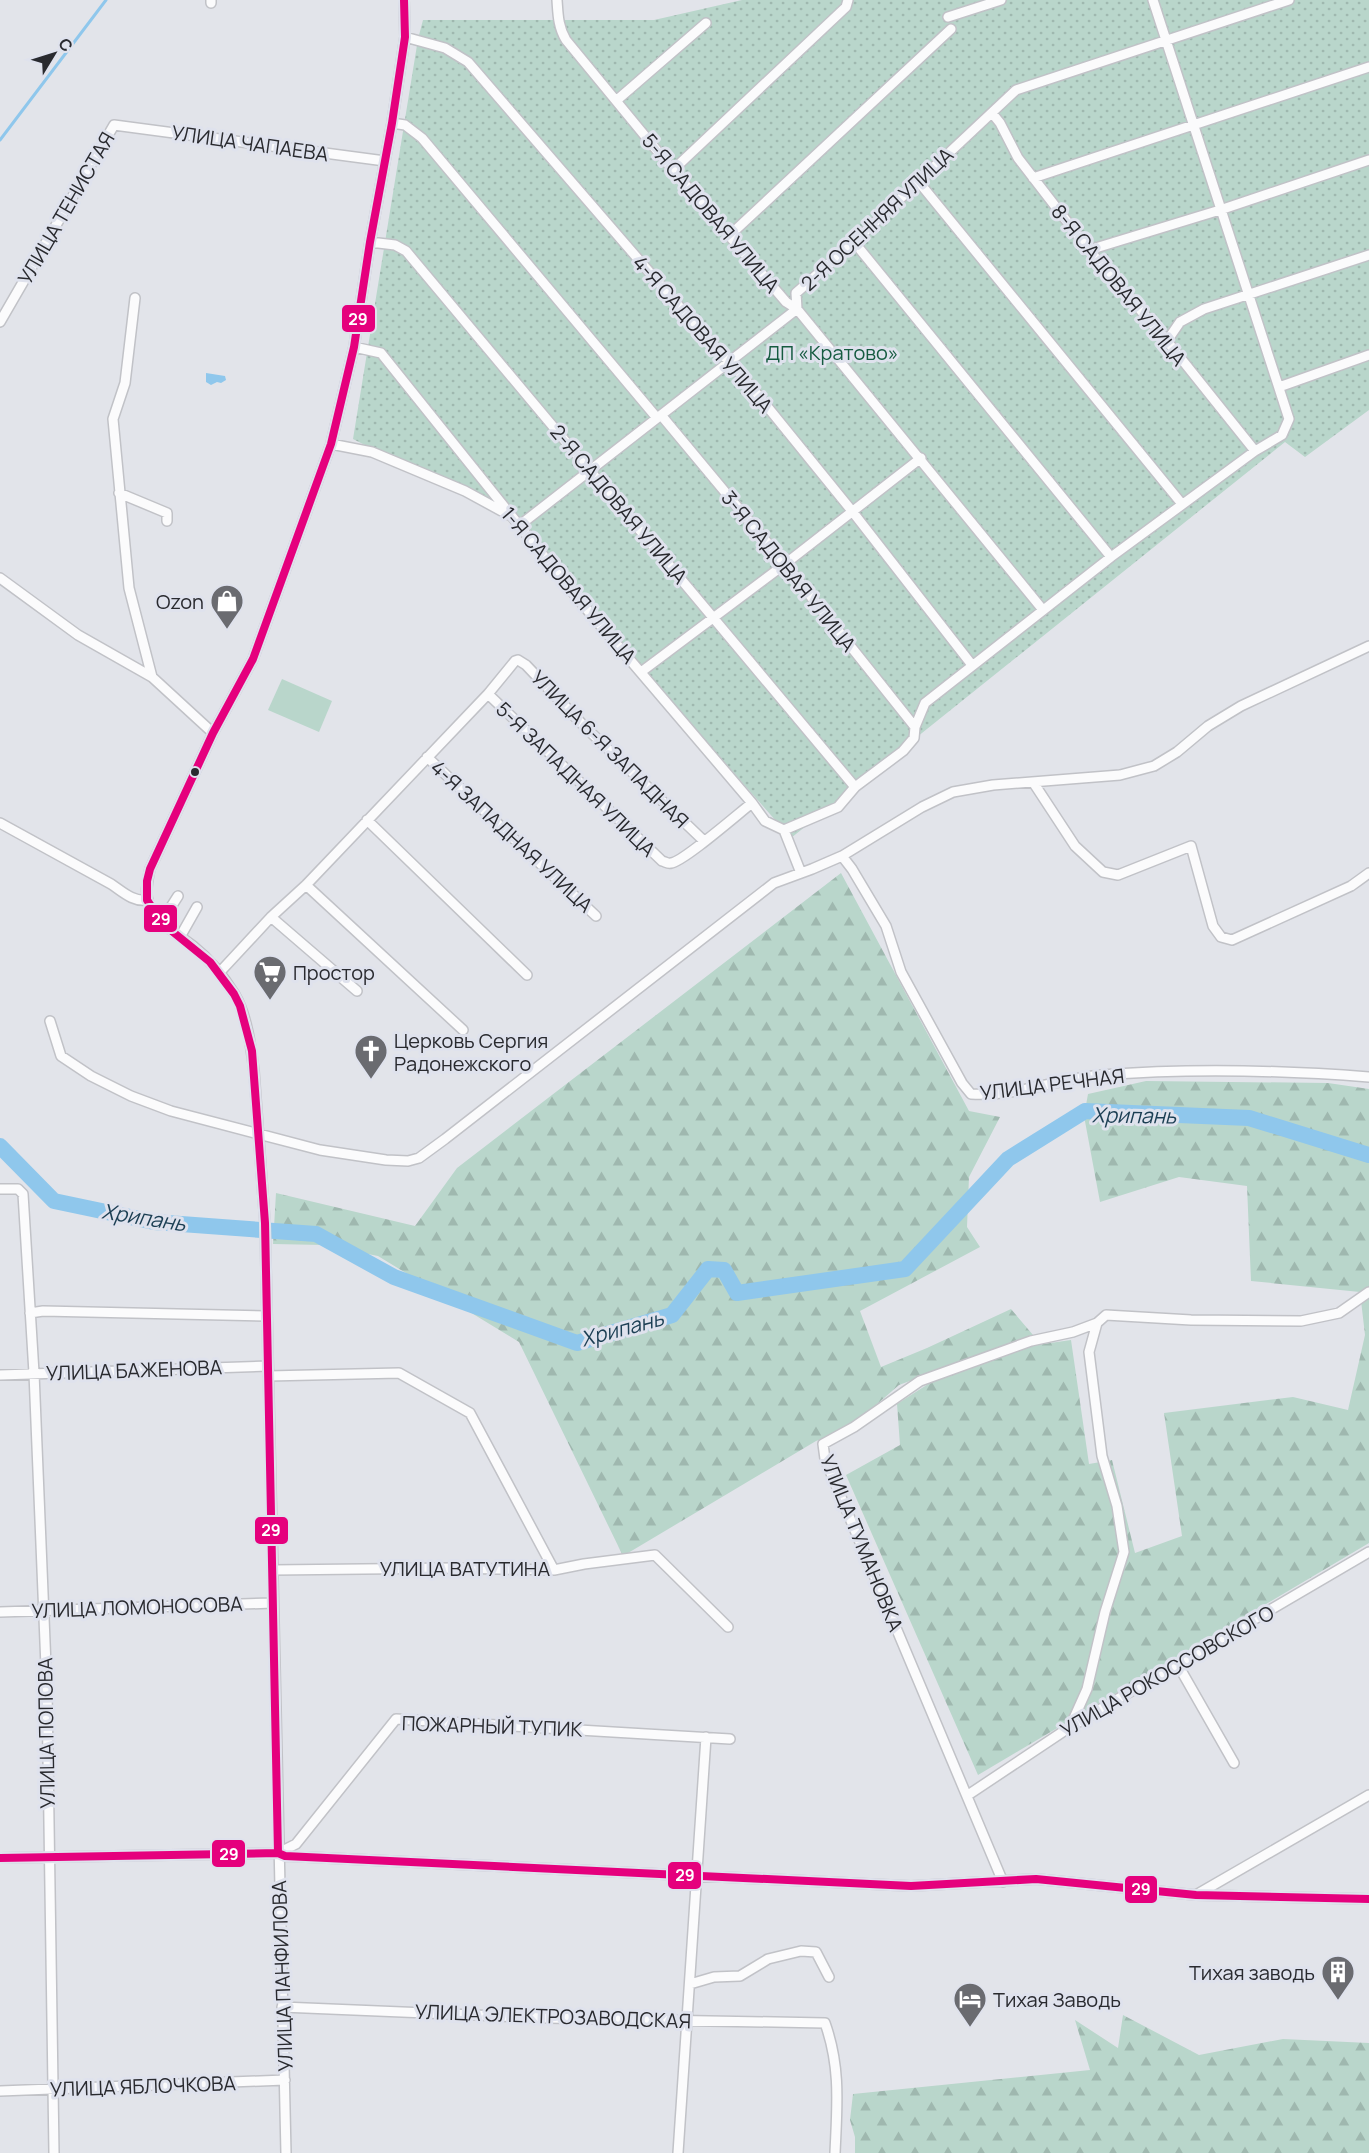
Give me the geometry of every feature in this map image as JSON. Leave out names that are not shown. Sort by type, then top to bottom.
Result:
[{"type":"street","points":[[0,823],[111,884],[128,896],[140,901],[147,900],[150,868],[213,734],[252,659],[331,444],[354,347],[392,123],[405,37],[404,0]]},
{"type":"street","name":"5-Я САДОВАЯ УЛИЦА","points":[[557,0],[558,20],[566,40],[729,236],[786,302],[797,309],[1043,610]]},
{"type":"street","points":[[673,170],[846,7],[848,0]]},
{"type":"street","points":[[948,17],[1000,0]]},
{"type":"street","points":[[801,873],[784,830],[838,807],[855,787],[903,751],[914,738],[915,727],[925,703],[1111,557],[1255,451],[1282,435],[1286,428],[1289,419],[1153,0]]},
{"type":"street","name":"2-Я ОСЕННЯЯ УЛИЦА","points":[[520,525],[797,309],[796,293],[854,242],[1016,90],[1289,0]]},
{"type":"street","points":[[617,100],[706,23]]},
{"type":"street","points":[[729,236],[951,29]]},
{"type":"street","name":"4-Я САДОВАЯ УЛИЦА","points":[[405,37],[445,48],[468,62],[696,326],[731,362],[972,665]]},
{"type":"street","points":[[1033,178],[1369,67]]},
{"type":"street","name":"8-Я САДОВАЯ УЛИЦА","points":[[992,113],[1000,123],[1018,158],[1089,250],[1167,341],[1255,451]]},
{"type":"street","name":"3-Я САДОВАЯ УЛИЦА","points":[[392,123],[405,125],[422,138],[785,564],[915,727]]},
{"type":"street","name":"УЛИЦА ЧАПАЕВА","points":[[114,125],[385,161]]},
{"type":"street","name":"УЛИЦА ТЕНИСТАЯ","points":[[0,322],[114,125]]},
{"type":"street","points":[[1089,250],[1220,210],[1369,160]]},
{"type":"street","points":[[918,181],[1182,504]]},
{"type":"street","name":"2-Я САДОВАЯ УЛИЦА","points":[[370,242],[396,245],[406,251],[715,617],[855,787]]},
{"type":"street","points":[[854,242],[1111,557]]},
{"type":"street","points":[[1167,341],[1180,322],[1191,315],[1247,294],[1369,255]]},
{"type":"street","points":[[135,298],[125,383],[113,419],[129,588],[152,677]]},
{"type":"street","name":"1-Я САДОВАЯ УЛИЦА","points":[[354,347],[381,353],[579,600],[765,821],[784,830]]},
{"type":"street","points":[[1278,387],[1369,355]]},
{"type":"street","points":[[331,444],[372,452],[465,491],[512,517]]},
{"type":"street","points":[[641,672],[921,458]]},
{"type":"street","points":[[118,490],[167,513],[167,521]]},
{"type":"street","points":[[0,578],[78,635],[152,677],[213,734]]},
{"type":"street","points":[[50,1021],[61,1056],[91,1076],[130,1096],[171,1111],[282,1141],[341,1154],[386,1160],[408,1161],[419,1158],[774,883],[842,856],[922,807],[953,792],[993,784],[1120,775],[1154,766],[1177,752],[1208,726],[1241,706],[1369,646]]},
{"type":"street","name":"УЛИЦА 6-Я ЗАПАДНАЯ","points":[[488,694],[514,661],[518,660],[526,665],[583,725],[704,841]]},
{"type":"street","points":[[219,974],[271,917],[306,885],[488,694]]},
{"type":"street","name":"5-Я ЗАПАДНАЯ УЛИЦА","points":[[488,694],[662,861],[672,863],[678,861],[752,803]]},
{"type":"street","name":"4-Я ЗАПАДНАЯ УЛИЦА","points":[[427,757],[596,916]]},
{"type":"street","points":[[1033,782],[1075,846],[1103,873],[1118,875],[1191,846],[1213,926],[1221,938],[1232,940],[1351,886],[1369,873]]},
{"type":"street","points":[[367,820],[527,975]]},
{"type":"street","name":"УЛИЦА РЕЧНАЯ","points":[[842,856],[886,926],[902,972],[962,1083],[971,1094],[990,1095],[1072,1078],[1164,1071],[1263,1070],[1369,1077]]},
{"type":"street","points":[[306,885],[463,1030]]},
{"type":"street","points":[[162,921],[178,896]]},
{"type":"street","name":"УЛИЦА ПАНФИЛОВА","points":[[147,900],[162,921],[210,962],[234,994],[240,1006],[252,1051],[266,1236],[286,2153]]},
{"type":"street","points":[[180,937],[197,907]]},
{"type":"street","points":[[271,917],[357,992]]},
{"type":"street","name":"УЛИЦА ПОПОВА","points":[[0,1189],[18,1189],[23,1194],[34,1373],[46,1691],[54,2153]]},
{"type":"street","name":"УЛИЦА ТУМАНОВКА","points":[[1003,1882],[825,1459],[823,1444],[854,1427],[920,1381],[1031,1341],[1073,1332],[1097,1323],[1106,1315],[1191,1320],[1301,1321],[1340,1313],[1369,1292]]},
{"type":"street","points":[[30,1313],[43,1311],[267,1316]]},
{"type":"street","points":[[1070,1727],[1087,1689],[1105,1612],[1124,1552],[1117,1506],[1102,1456],[1089,1352],[1097,1323]]},
{"type":"street","name":"УЛИЦА БАЖЕНОВА","points":[[0,1375],[268,1371],[399,1373],[471,1413],[554,1570]]},
{"type":"street","name":"УЛИЦА РОКОССОВСКОГО","points":[[968,1795],[1070,1727],[1369,1552]]},
{"type":"street","name":"УЛИЦА ВАТУТИНА","points":[[273,1570],[453,1568],[554,1570],[656,1555],[728,1627]]},
{"type":"street","name":"УЛИЦА ЛОМОНОСОВА","points":[[0,1612],[273,1603]]},
{"type":"street","points":[[1178,1665],[1234,1763]]},
{"type":"street","name":"ПОЖАРНЫЙ ТУПИК","points":[[278,1853],[296,1844],[396,1719],[730,1739]]},
{"type":"street","points":[[678,2153],[706,1737]]},
{"type":"street","points":[[1196,1895],[1369,1795]]},
{"type":"street","points":[[0,1858],[278,1853],[285,1857],[911,1886],[1036,1879],[1196,1895],[1369,1899]]},
{"type":"street","points":[[690,1984],[714,1977],[740,1976],[768,1959],[801,1951],[816,1952],[829,1977]]},
{"type":"street","name":"УЛИЦА ЭЛЕКТРОЗАВОДСКАЯ","points":[[282,2007],[548,2018],[825,2024],[833,2046],[837,2074],[835,2153]]},
{"type":"street","name":"УЛИЦА ЯБЛОЧКОВА","points":[[0,2091],[285,2080]]},
{"type":"green space","name":"ДП «Кратово»","points":[[742,0],[1369,0],[1369,410],[1305,457],[1285,442],[791,838],[509,518],[353,439],[418,39],[423,20],[654,20]]},
{"type":"green space","points":[[282,679],[332,701],[319,732],[268,710]]},
{"type":"green space","points":[[841,873],[969,1111],[1000,1117],[969,1177],[967,1227],[980,1247],[860,1311],[881,1367],[1011,1309],[1033,1335],[899,1385],[861,1418],[838,1433],[816,1441],[623,1556],[519,1342],[378,1256],[323,1245],[273,1244],[276,1193],[415,1226],[457,1168]]},
{"type":"green space","points":[[1146,1081],[1328,1083],[1369,1089],[1369,1543],[978,1775],[846,1475],[900,1445],[897,1404],[936,1379],[1029,1346],[1071,1340],[1089,1464],[1112,1460],[1135,1553],[1182,1536],[1164,1413],[1293,1397],[1348,1410],[1365,1335],[1360,1292],[1251,1281],[1247,1186],[1179,1177],[1100,1202],[1084,1116],[1088,1094]]},
{"type":"green space","points":[[1123,2015],[1199,2055],[1283,2039],[1369,2043],[1369,2153],[855,2153],[855,2137],[850,2120],[853,2094],[1090,2070],[1075,2020],[1118,2048]]},
{"type":"water","points":[[206,373],[225,376],[226,380],[211,385],[206,382]]},
{"type":"waterway","points":[[0,140],[106,0]]},
{"type":"waterway","name":"Хрипань","points":[[0,1146],[54,1201],[154,1222],[316,1234],[394,1277],[577,1343],[672,1315],[708,1269],[724,1270],[737,1293],[905,1269],[1008,1159],[1085,1111],[1249,1118],[1369,1155]]},
{"type":"transit line","name":"29","points":[[278,1853],[265,1223],[252,1051],[240,1006],[234,994],[210,962],[173,932],[157,915],[147,900],[147,881],[150,869],[213,733],[253,659],[331,444],[354,347],[392,123],[405,37],[404,0]]},
{"type":"transit line","name":"29","points":[[0,1858],[278,1853],[285,1856],[911,1886],[1036,1879],[1196,1895],[1369,1899]]},
{"type":"place","name":"Ozon","points":[[227,630]]},
{"type":"place","name":"Простор","points":[[270,1001]]},
{"type":"place","name":"Церковь Сергия Радонежского","points":[[371,1080]]},
{"type":"place","name":"Тихая заводь","points":[[1338,2001]]},
{"type":"place","name":"Тихая Заводь","points":[[970,2028]]}]
